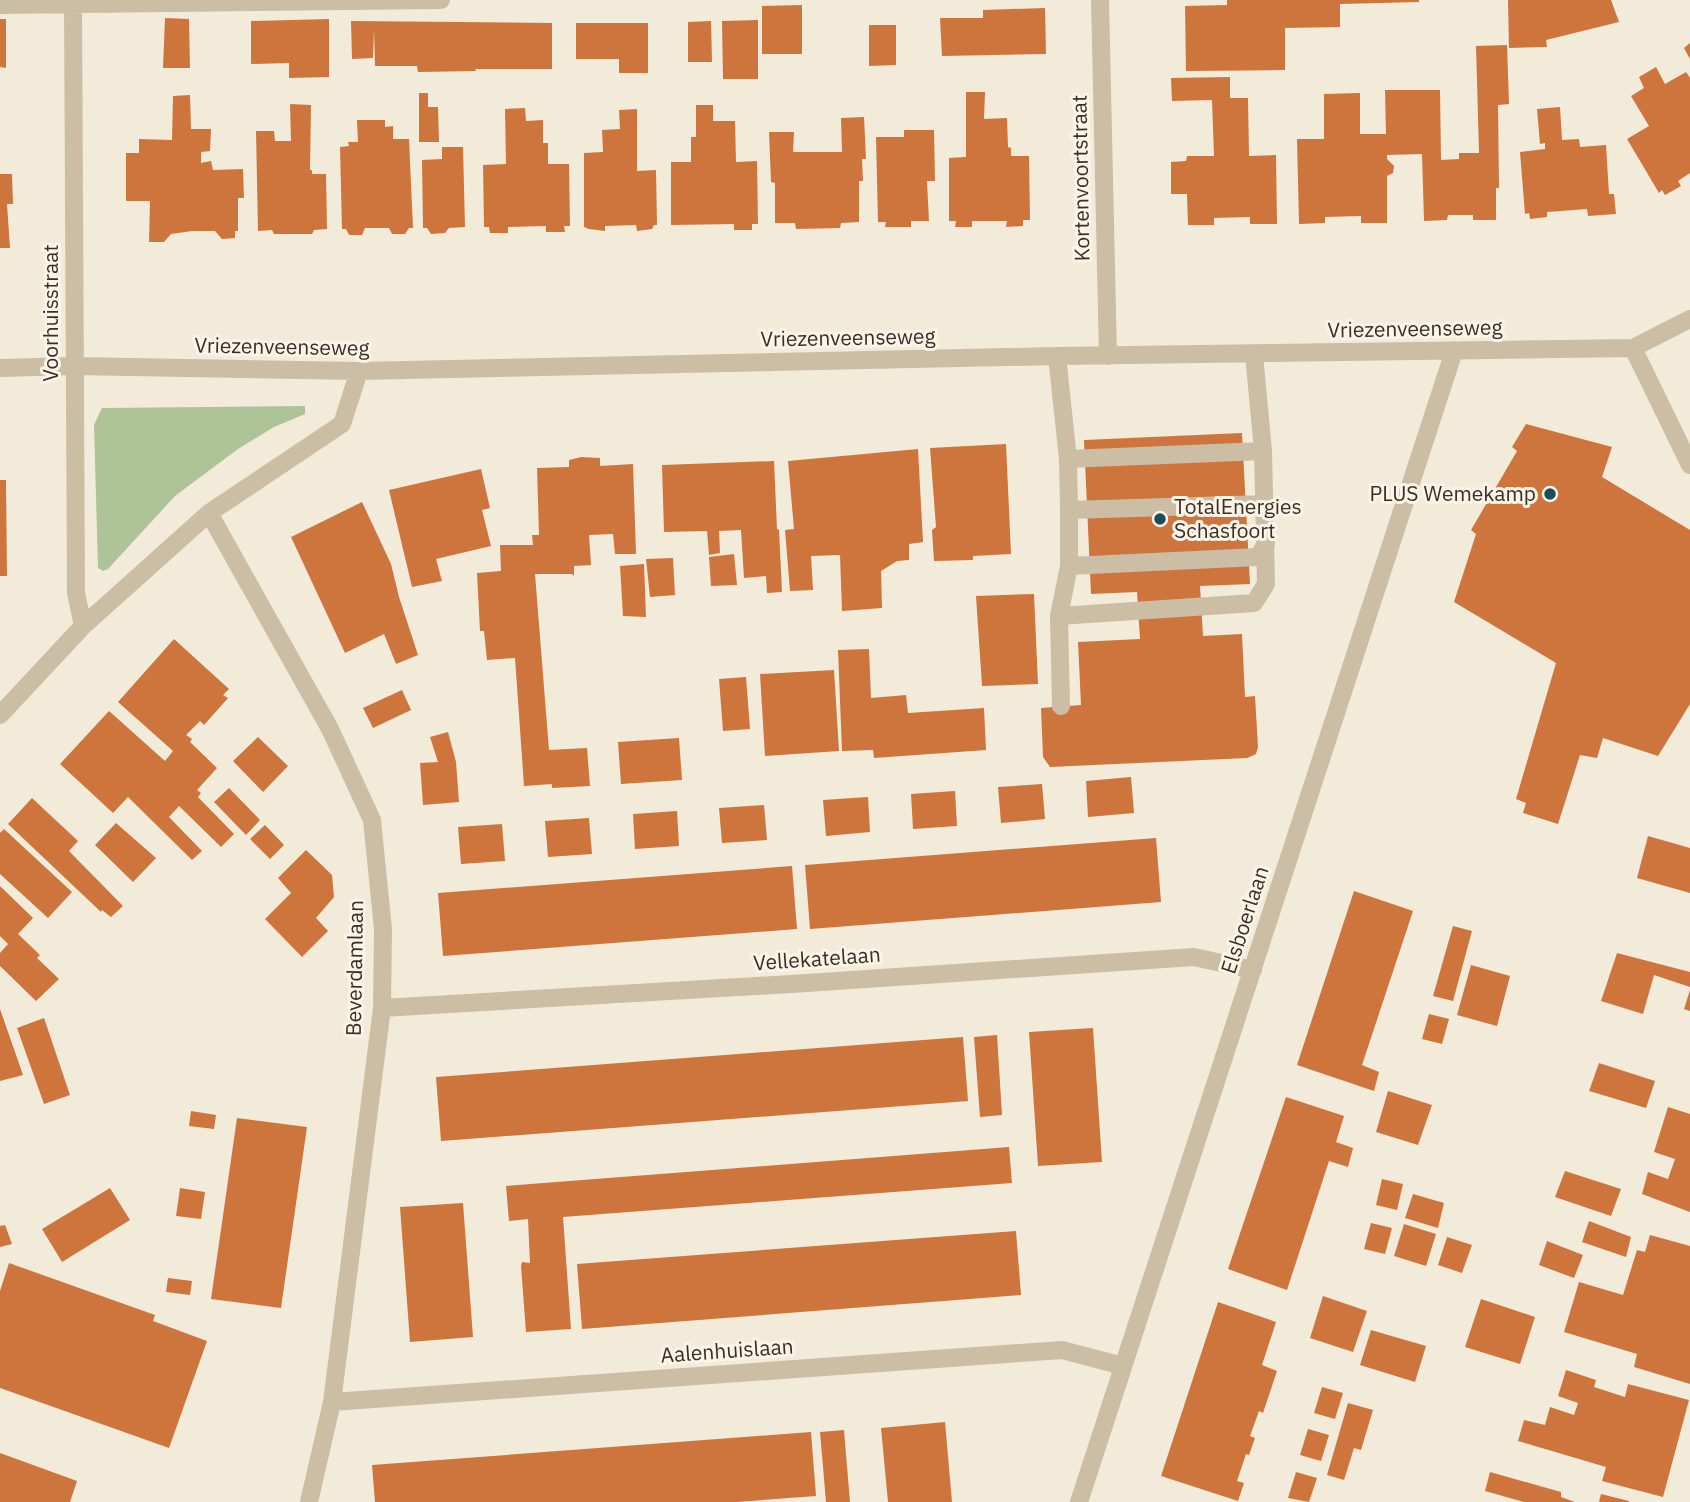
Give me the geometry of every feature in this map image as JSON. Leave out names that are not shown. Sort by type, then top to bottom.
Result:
[{"type":"street","points":[[0,5],[73,2],[441,0]]},
{"type":"street","name":"Kortenvoortstraat","points":[[1100,0],[1108,356]]},
{"type":"street","name":"Voorhuisstraat","points":[[73,2],[76,593],[83,626]]},
{"type":"street","name":"Vriezenveenseweg","points":[[0,368],[74,366],[359,371],[1057,356],[1633,348],[1690,319]]},
{"type":"street","points":[[1633,348],[1690,465]]},
{"type":"street","name":"Elsboerlaan","points":[[1079,1502],[1454,351]]},
{"type":"street","points":[[1059,616],[1254,603],[1266,584],[1266,544],[1263,452],[1254,354]]},
{"type":"street","points":[[1057,356],[1068,459],[1069,510],[1069,566],[1059,616],[1061,706]]},
{"type":"street","points":[[0,715],[83,626],[209,513],[342,424],[359,371]]},
{"type":"street","points":[[1068,459],[1263,452]]},
{"type":"street","points":[[1069,510],[1264,504]]},
{"type":"street","name":"Beverdamlaan","points":[[209,513],[331,729],[372,820],[383,929],[382,1008],[332,1402],[309,1502]]},
{"type":"street","points":[[1069,566],[1258,557],[1266,544]]},
{"type":"street","name":"Vellekatelaan","points":[[382,1008],[1194,957],[1253,970]]},
{"type":"street","name":"Aalenhuislaan","points":[[332,1402],[1062,1350],[1123,1366]]},
{"type":"green space","points":[[305,406],[305,414],[274,427],[238,449],[175,496],[108,569],[103,571],[98,568],[94,425],[102,408]]},
{"type":"building","points":[[1227,0],[1419,2],[1340,4],[1340,27],[1285,28],[1285,70],[1186,71],[1185,6],[1227,5]]},
{"type":"building","points":[[1508,0],[1611,0],[1619,22],[1546,40],[1547,47],[1509,48]]},
{"type":"building","points":[[802,5],[802,54],[762,54],[762,6]]},
{"type":"building","points":[[1045,8],[1046,54],[942,56],[940,18],[983,18],[983,10]]},
{"type":"building","points":[[165,18],[189,19],[190,68],[163,68]]},
{"type":"building","points":[[0,19],[6,19],[6,68],[0,67]]},
{"type":"building","points":[[329,19],[329,77],[289,78],[289,63],[251,64],[251,21]]},
{"type":"building","points":[[758,20],[758,79],[723,79],[722,21]]},
{"type":"building","points":[[351,21],[552,23],[552,69],[418,72],[417,66],[375,66],[374,30],[373,58],[352,59]]},
{"type":"building","points":[[711,21],[712,62],[688,62],[688,22]]},
{"type":"building","points":[[576,23],[648,23],[648,73],[619,73],[619,59],[576,59]]},
{"type":"building","points":[[869,25],[896,25],[896,65],[869,66]]},
{"type":"building","points":[[1690,43],[1690,59],[1684,48]]},
{"type":"building","points":[[1507,45],[1509,104],[1498,105],[1499,188],[1496,188],[1496,220],[1473,220],[1473,215],[1448,215],[1447,220],[1424,221],[1422,154],[1387,155],[1387,159],[1394,166],[1393,173],[1387,176],[1387,223],[1361,223],[1361,216],[1325,217],[1325,223],[1299,224],[1297,139],[1324,139],[1324,94],[1360,93],[1360,134],[1386,134],[1385,90],[1440,90],[1441,160],[1459,159],[1459,153],[1479,153],[1476,46]]},
{"type":"building","points":[[1656,67],[1665,84],[1686,72],[1690,78],[1690,173],[1678,181],[1681,186],[1665,195],[1662,190],[1659,193],[1627,139],[1649,126],[1631,96],[1644,88],[1639,77]]},
{"type":"building","points":[[1230,77],[1230,98],[1248,98],[1249,156],[1276,155],[1277,224],[1250,224],[1250,217],[1214,218],[1214,225],[1188,225],[1187,194],[1171,194],[1171,162],[1186,161],[1187,156],[1214,156],[1212,100],[1172,101],[1171,78]]},
{"type":"building","points":[[966,92],[985,92],[984,119],[1007,118],[1011,156],[1029,156],[1030,220],[1023,220],[1023,226],[1006,227],[1007,221],[972,221],[972,227],[955,227],[956,221],[949,221],[949,158],[966,157]]},
{"type":"building","points":[[419,93],[428,93],[428,107],[438,107],[439,142],[419,142]]},
{"type":"building","points":[[190,95],[191,129],[211,129],[210,151],[201,152],[201,163],[211,161],[213,170],[243,169],[244,198],[238,198],[238,231],[235,231],[235,238],[222,239],[215,231],[192,231],[171,234],[164,242],[149,242],[150,201],[126,201],[126,153],[139,153],[139,139],[172,140],[173,96]]},
{"type":"building","points":[[290,104],[311,105],[310,170],[312,174],[326,174],[327,229],[314,230],[312,234],[274,234],[272,230],[258,231],[256,131],[274,131],[275,141],[291,141]]},
{"type":"building","points":[[696,105],[713,105],[713,121],[735,121],[736,162],[757,161],[758,224],[752,224],[752,230],[734,230],[734,224],[671,225],[671,162],[691,162],[691,137],[696,137]]},
{"type":"building","points":[[1560,107],[1562,140],[1579,139],[1580,147],[1606,145],[1609,194],[1614,194],[1616,214],[1588,216],[1587,209],[1547,212],[1547,217],[1530,219],[1529,213],[1525,214],[1520,152],[1545,149],[1545,143],[1540,144],[1537,109]]},
{"type":"building","points":[[525,108],[526,121],[543,120],[543,143],[548,143],[548,164],[569,164],[570,226],[564,226],[565,232],[546,232],[546,226],[508,227],[508,233],[490,233],[489,227],[484,227],[483,165],[506,164],[505,109]]},
{"type":"building","points":[[637,109],[637,171],[656,170],[657,225],[652,229],[637,231],[636,225],[605,226],[605,231],[584,227],[584,153],[603,152],[602,130],[620,129],[619,110]]},
{"type":"building","points":[[864,117],[866,159],[862,159],[863,181],[859,181],[859,222],[841,223],[840,228],[796,229],[795,223],[775,223],[775,183],[771,182],[769,132],[794,132],[793,152],[842,152],[841,118]]},
{"type":"building","points":[[357,120],[385,120],[385,127],[393,126],[393,139],[409,139],[413,228],[409,228],[405,234],[392,234],[389,228],[365,228],[362,235],[349,235],[346,229],[342,229],[340,147],[349,146],[348,142],[358,142]]},
{"type":"building","points":[[904,130],[934,130],[935,181],[927,181],[929,221],[911,221],[911,227],[885,227],[886,222],[878,222],[876,137],[904,137]]},
{"type":"building","points":[[442,147],[463,147],[465,227],[449,228],[445,233],[431,234],[427,228],[423,228],[422,160],[442,159]]},
{"type":"building","points":[[0,174],[12,174],[13,204],[7,204],[10,248],[0,248]]},
{"type":"building","points":[[1526,424],[1612,447],[1602,477],[1690,530],[1690,704],[1658,756],[1603,738],[1597,758],[1580,755],[1558,824],[1523,813],[1526,803],[1516,799],[1556,663],[1454,602],[1476,534],[1471,530],[1517,451],[1512,447]]},
{"type":"building","points":[[1242,433],[1250,584],[1200,586],[1203,636],[1242,634],[1245,697],[1255,696],[1258,747],[1256,754],[1247,758],[1050,767],[1043,757],[1041,708],[1081,705],[1078,642],[1140,639],[1137,592],[1091,594],[1084,440]]},
{"type":"building","points":[[1006,444],[1011,554],[973,556],[973,560],[934,561],[932,530],[936,527],[930,448]]},
{"type":"building","points":[[918,449],[923,542],[909,544],[909,560],[897,561],[881,571],[882,608],[842,611],[840,555],[811,556],[813,590],[790,591],[785,530],[794,529],[788,461]]},
{"type":"building","points":[[581,457],[600,458],[600,466],[633,464],[636,554],[615,554],[613,534],[589,535],[591,565],[574,566],[574,576],[535,574],[549,750],[587,748],[590,786],[524,786],[515,658],[487,660],[484,631],[480,631],[477,573],[501,571],[500,545],[533,545],[532,535],[539,535],[537,468],[569,467],[569,460]]},
{"type":"building","points":[[774,461],[782,592],[767,593],[766,576],[744,578],[741,530],[719,531],[720,553],[709,555],[707,531],[664,532],[662,465]]},
{"type":"building","points":[[481,469],[490,508],[482,510],[491,546],[436,559],[442,581],[412,587],[389,490]]},
{"type":"building","points":[[0,480],[6,480],[7,576],[0,576]]},
{"type":"building","points":[[362,502],[391,564],[418,655],[396,664],[384,634],[345,653],[291,537]]},
{"type":"building","points":[[734,554],[737,585],[711,586],[709,557]]},
{"type":"building","points":[[673,558],[675,595],[650,597],[646,559]]},
{"type":"building","points":[[644,564],[646,617],[623,616],[620,566]]},
{"type":"building","points":[[1034,594],[1038,684],[982,686],[976,596]]},
{"type":"building","points":[[174,639],[229,689],[223,695],[228,698],[204,725],[200,721],[186,735],[217,768],[197,790],[201,793],[198,797],[234,834],[221,847],[179,806],[169,817],[202,851],[192,860],[128,797],[113,813],[60,764],[109,711],[165,761],[173,751],[118,702]]},
{"type":"building","points":[[869,649],[871,698],[906,695],[908,713],[984,708],[986,750],[874,758],[873,750],[842,751],[838,650]]},
{"type":"building","points":[[834,670],[839,751],[765,756],[760,674]]},
{"type":"building","points":[[746,677],[750,729],[723,731],[719,679]]},
{"type":"building","points":[[402,690],[411,710],[373,728],[363,708]]},
{"type":"building","points":[[448,732],[456,762],[459,802],[423,805],[420,763],[438,762],[430,737]]},
{"type":"building","points":[[258,737],[288,766],[263,792],[233,761]]},
{"type":"building","points":[[679,738],[682,780],[621,784],[618,742]]},
{"type":"building","points":[[1131,777],[1134,813],[1088,817],[1086,781]]},
{"type":"building","points":[[1042,784],[1045,819],[1001,823],[998,787]]},
{"type":"building","points":[[229,788],[260,820],[246,835],[214,802]]},
{"type":"building","points":[[955,791],[957,826],[913,829],[911,794]]},
{"type":"building","points":[[868,797],[870,832],[826,836],[823,800]]},
{"type":"building","points":[[32,798],[78,841],[69,851],[123,906],[111,917],[102,910],[101,912],[8,824]]},
{"type":"building","points":[[764,805],[767,840],[722,843],[719,808]]},
{"type":"building","points":[[677,811],[679,846],[635,849],[633,814]]},
{"type":"building","points":[[589,818],[592,854],[548,857],[545,821]]},
{"type":"building","points":[[116,823],[156,858],[133,882],[95,845]]},
{"type":"building","points":[[502,824],[505,861],[461,864],[458,827]]},
{"type":"building","points":[[265,825],[284,845],[270,859],[250,839]]},
{"type":"building","points":[[4,829],[72,892],[48,918],[0,874],[0,833]]},
{"type":"building","points":[[1648,836],[1690,848],[1690,893],[1637,878]]},
{"type":"building","points":[[1156,838],[1161,902],[810,929],[805,865]]},
{"type":"building","points":[[306,850],[332,875],[334,897],[316,918],[328,931],[302,957],[265,919],[291,893],[278,878]]},
{"type":"building","points":[[792,866],[797,929],[443,956],[438,893]]},
{"type":"building","points":[[0,886],[33,918],[18,934],[40,955],[37,958],[59,979],[36,1001],[0,966],[0,953],[8,944],[0,936]]},
{"type":"building","points":[[1354,891],[1413,911],[1362,1065],[1379,1072],[1374,1091],[1297,1065]]},
{"type":"building","points":[[1453,926],[1472,931],[1453,1001],[1433,996]]},
{"type":"building","points":[[1617,953],[1690,972],[1690,987],[1654,975],[1643,1014],[1601,1001]]},
{"type":"building","points":[[1471,965],[1510,976],[1497,1026],[1457,1015]]},
{"type":"building","points":[[1690,990],[1690,1011],[1684,1009]]},
{"type":"building","points":[[0,1009],[23,1075],[0,1081]]},
{"type":"building","points":[[1429,1014],[1449,1019],[1442,1044],[1422,1039]]},
{"type":"building","points":[[44,1018],[70,1095],[44,1104],[17,1028]]},
{"type":"building","points":[[1093,1028],[1102,1162],[1038,1166],[1029,1032]]},
{"type":"building","points":[[997,1035],[1002,1115],[980,1117],[974,1037]]},
{"type":"building","points":[[963,1037],[968,1101],[441,1141],[436,1077]]},
{"type":"building","points":[[1599,1063],[1655,1081],[1646,1108],[1589,1091]]},
{"type":"building","points":[[1388,1091],[1432,1105],[1418,1145],[1376,1132]]},
{"type":"building","points":[[1286,1097],[1344,1116],[1336,1142],[1353,1148],[1348,1167],[1329,1161],[1287,1290],[1228,1269]]},
{"type":"building","points":[[1668,1107],[1690,1114],[1690,1212],[1642,1194],[1648,1172],[1668,1179],[1675,1159],[1654,1152]]},
{"type":"building","points":[[191,1111],[216,1115],[214,1129],[189,1126]]},
{"type":"building","points":[[237,1118],[307,1127],[281,1308],[211,1299]]},
{"type":"building","points":[[1009,1147],[1012,1183],[563,1217],[571,1329],[526,1332],[521,1266],[522,1262],[530,1263],[528,1219],[509,1221],[506,1186]]},
{"type":"building","points":[[1565,1171],[1621,1189],[1611,1216],[1555,1197]]},
{"type":"building","points":[[1382,1179],[1403,1184],[1397,1210],[1376,1205]]},
{"type":"building","points":[[110,1188],[130,1220],[62,1262],[42,1229]]},
{"type":"building","points":[[180,1188],[205,1192],[201,1219],[176,1216]]},
{"type":"building","points":[[1413,1194],[1444,1203],[1438,1228],[1405,1218]]},
{"type":"building","points":[[463,1203],[473,1337],[410,1342],[400,1207]]},
{"type":"building","points":[[1589,1221],[1631,1237],[1626,1257],[1582,1242]]},
{"type":"building","points":[[1371,1223],[1392,1228],[1385,1254],[1364,1249]]},
{"type":"building","points":[[1404,1224],[1436,1234],[1426,1266],[1394,1256]]},
{"type":"building","points":[[5,1225],[12,1244],[0,1247],[0,1226]]},
{"type":"building","points":[[1016,1231],[1021,1295],[582,1329],[577,1264]]},
{"type":"building","points":[[1650,1235],[1690,1246],[1690,1384],[1634,1367],[1637,1354],[1564,1332],[1579,1282],[1623,1295],[1637,1250],[1645,1252]]},
{"type":"building","points":[[1447,1237],[1472,1245],[1462,1273],[1438,1265]]},
{"type":"building","points":[[1547,1241],[1583,1255],[1574,1278],[1539,1265]]},
{"type":"building","points":[[9,1263],[155,1315],[153,1321],[207,1341],[169,1448],[0,1388],[0,1291]]},
{"type":"building","points":[[168,1278],[192,1281],[190,1295],[166,1292]]},
{"type":"building","points":[[1323,1296],[1367,1311],[1353,1352],[1310,1338]]},
{"type":"building","points":[[1481,1299],[1535,1317],[1520,1364],[1465,1347]]},
{"type":"building","points":[[1218,1302],[1276,1322],[1262,1365],[1277,1371],[1263,1413],[1259,1411],[1250,1436],[1255,1438],[1249,1455],[1246,1454],[1237,1481],[1244,1483],[1238,1501],[1161,1476]]},
{"type":"building","points":[[1371,1330],[1426,1346],[1415,1382],[1360,1365]]},
{"type":"building","points":[[1566,1370],[1596,1380],[1594,1387],[1625,1397],[1628,1384],[1689,1400],[1663,1497],[1602,1481],[1606,1467],[1518,1441],[1524,1420],[1545,1425],[1550,1407],[1574,1415],[1578,1403],[1558,1396]]},
{"type":"building","points":[[1322,1387],[1343,1393],[1335,1419],[1314,1413]]},
{"type":"building","points":[[1348,1403],[1373,1410],[1361,1450],[1354,1448],[1344,1480],[1327,1475]]},
{"type":"building","points":[[945,1422],[952,1502],[888,1502],[881,1428]]},
{"type":"building","points":[[1308,1429],[1329,1435],[1321,1461],[1300,1455]]},
{"type":"building","points":[[844,1430],[850,1502],[826,1502],[820,1432]]},
{"type":"building","points":[[811,1432],[816,1496],[737,1502],[375,1502],[372,1465]]},
{"type":"building","points":[[0,1453],[77,1481],[70,1502],[0,1502]]},
{"type":"building","points":[[1296,1472],[1317,1478],[1309,1502],[1288,1498]]},
{"type":"building","points":[[1490,1472],[1561,1492],[1561,1497],[1575,1502],[1524,1502],[1485,1491]]},
{"type":"building","points":[[1601,1494],[1629,1501],[1629,1502],[1599,1502]]},
{"type":"place","name":"PLUS Wemekamp","points":[[1550,494]]},
{"type":"place","name":"TotalEnergies Schasfoort","points":[[1160,519]]}]
